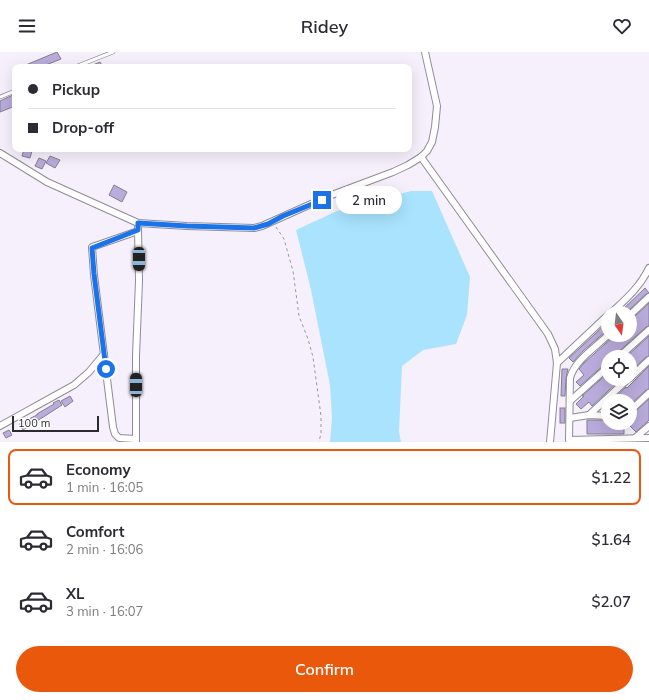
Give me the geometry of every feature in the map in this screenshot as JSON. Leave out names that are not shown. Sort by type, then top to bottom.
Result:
[{"type":"street","points":[[0,153],[47,182],[138,223],[254,228],[268,224],[329,196],[393,172],[421,157],[427,151],[432,142],[437,118],[437,106],[425,52]]},
{"type":"street","points":[[421,157],[548,334],[555,349],[557,363],[550,442]]},
{"type":"street","points":[[138,223],[139,274],[136,356],[136,441],[119,438],[115,434],[113,427],[92,248],[138,230]]},
{"type":"street","points":[[618,306],[634,291],[644,278],[649,268]]},
{"type":"street","points":[[637,308],[649,297]]},
{"type":"street","points":[[557,363],[601,322]]},
{"type":"street","points":[[627,350],[649,330]]},
{"type":"street","points":[[601,342],[577,364],[572,371],[570,378],[569,441],[649,438]]},
{"type":"street","points":[[0,426],[74,385],[89,372],[104,354]]},
{"type":"street","points":[[637,371],[649,360]]},
{"type":"street","points":[[570,401],[601,373]]},
{"type":"street","points":[[589,415],[620,386]]},
{"type":"street","points":[[637,404],[649,393]]},
{"type":"street","points":[[570,418],[589,415],[601,416]]},
{"type":"street","points":[[635,438],[649,426]]},
{"type":"lane","points":[[83,64],[113,52]]},
{"type":"lane","points":[[0,97],[12,92]]},
{"type":"path","points":[[268,224],[274,226],[281,233],[293,271],[299,316],[313,358],[322,416],[319,442]]},
{"type":"water","points":[[411,191],[432,191],[470,277],[467,315],[456,344],[423,350],[402,366],[399,432],[401,442],[330,442],[332,418],[330,385],[311,290],[296,230],[337,211]]},
{"type":"building","points":[[57,52],[61,59],[48,64],[28,64]]},
{"type":"building","points":[[12,95],[12,107],[0,112],[0,101]]},
{"type":"building","points":[[23,152],[32,152],[30,158],[22,156]]},
{"type":"building","points":[[50,156],[60,160],[55,168],[46,163]]},
{"type":"building","points":[[39,158],[46,161],[42,169],[35,166]]},
{"type":"building","points":[[114,185],[127,192],[122,202],[109,195]]},
{"type":"building","points":[[645,288],[649,293],[633,306],[626,306]]},
{"type":"building","points":[[649,303],[649,326],[637,335],[637,314]]},
{"type":"building","points":[[601,328],[601,335],[573,362],[569,358]]},
{"type":"building","points":[[649,336],[649,356],[637,365],[637,350],[634,350]]},
{"type":"building","points":[[607,342],[629,342],[620,350],[601,350],[601,368],[580,386],[576,382],[584,375],[579,369]]},
{"type":"building","points":[[649,366],[649,389],[637,398],[637,394],[618,394],[626,387],[637,386],[637,378]]},
{"type":"building","points":[[562,369],[568,369],[565,396],[561,396]]},
{"type":"building","points":[[601,379],[601,386],[613,386],[605,394],[601,394],[601,398],[592,406],[589,402],[581,409],[576,404],[584,396],[582,396]]},
{"type":"building","points":[[70,396],[73,401],[65,407],[61,401]]},
{"type":"building","points":[[649,399],[649,420],[636,432],[634,430],[637,430],[637,410]]},
{"type":"building","points":[[59,400],[62,405],[23,430],[19,424],[37,415]]},
{"type":"building","points":[[560,408],[565,408],[565,423],[560,423]]},
{"type":"building","points":[[587,420],[601,420],[601,430],[624,430],[624,434],[587,434]]},
{"type":"building","points":[[9,430],[12,435],[6,438],[3,433]]},
{"type":"route","points":[[106,369],[92,259],[92,248],[138,230],[138,223],[254,228],[268,224],[283,216],[322,200]]}]
